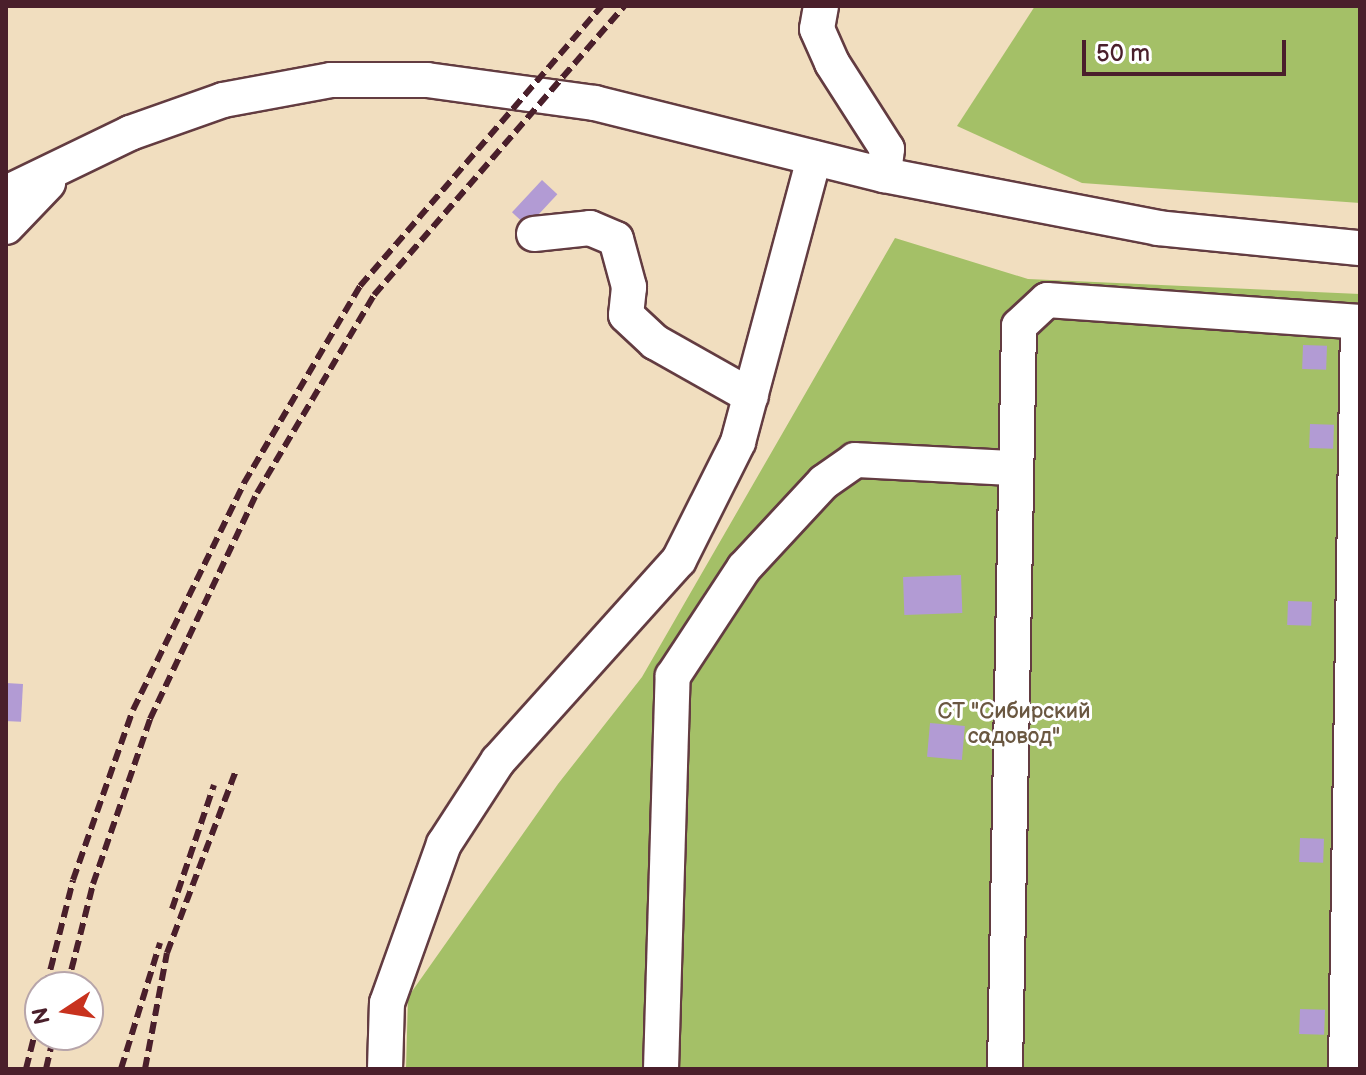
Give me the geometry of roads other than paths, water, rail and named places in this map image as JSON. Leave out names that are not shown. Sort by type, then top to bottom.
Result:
[{"type":"street","points":[[821,6],[817,29],[832,63],[887,149],[884,175]]},
{"type":"street","points":[[6,193],[130,133],[223,100],[331,80],[427,80],[595,103],[884,175],[1158,228],[1360,248]]},
{"type":"street","points":[[385,1069],[387,1003],[444,844],[498,761],[679,560],[738,442],[814,158]]},
{"type":"street","points":[[6,227],[71,161]]},
{"type":"street","points":[[534,234],[590,228],[616,239],[629,287],[626,315],[655,342],[751,396]]},
{"type":"street","points":[[1005,1069],[1019,326],[1047,300],[1359,322],[1346,1069]]},
{"type":"street","points":[[661,1069],[673,676],[744,568],[824,482],[855,460],[1014,468]]},
{"type":"railway","points":[[50,971],[73,880],[133,710],[244,483],[360,286],[602,6]]},
{"type":"railway","points":[[71,971],[93,884],[150,719],[257,493],[374,295],[624,6]]},
{"type":"railway","points":[[145,1069],[167,953],[236,770]]},
{"type":"railway","points":[[172,909],[214,785]]},
{"type":"railway","points":[[121,1069],[160,943]]},
{"type":"railway","points":[[26,1069],[30,1051]]},
{"type":"railway","points":[[46,1069],[50,1051]]},
{"type":"park label","name":"СТ \"Сибирский садовод\"","points":[[1014,724]]}]
